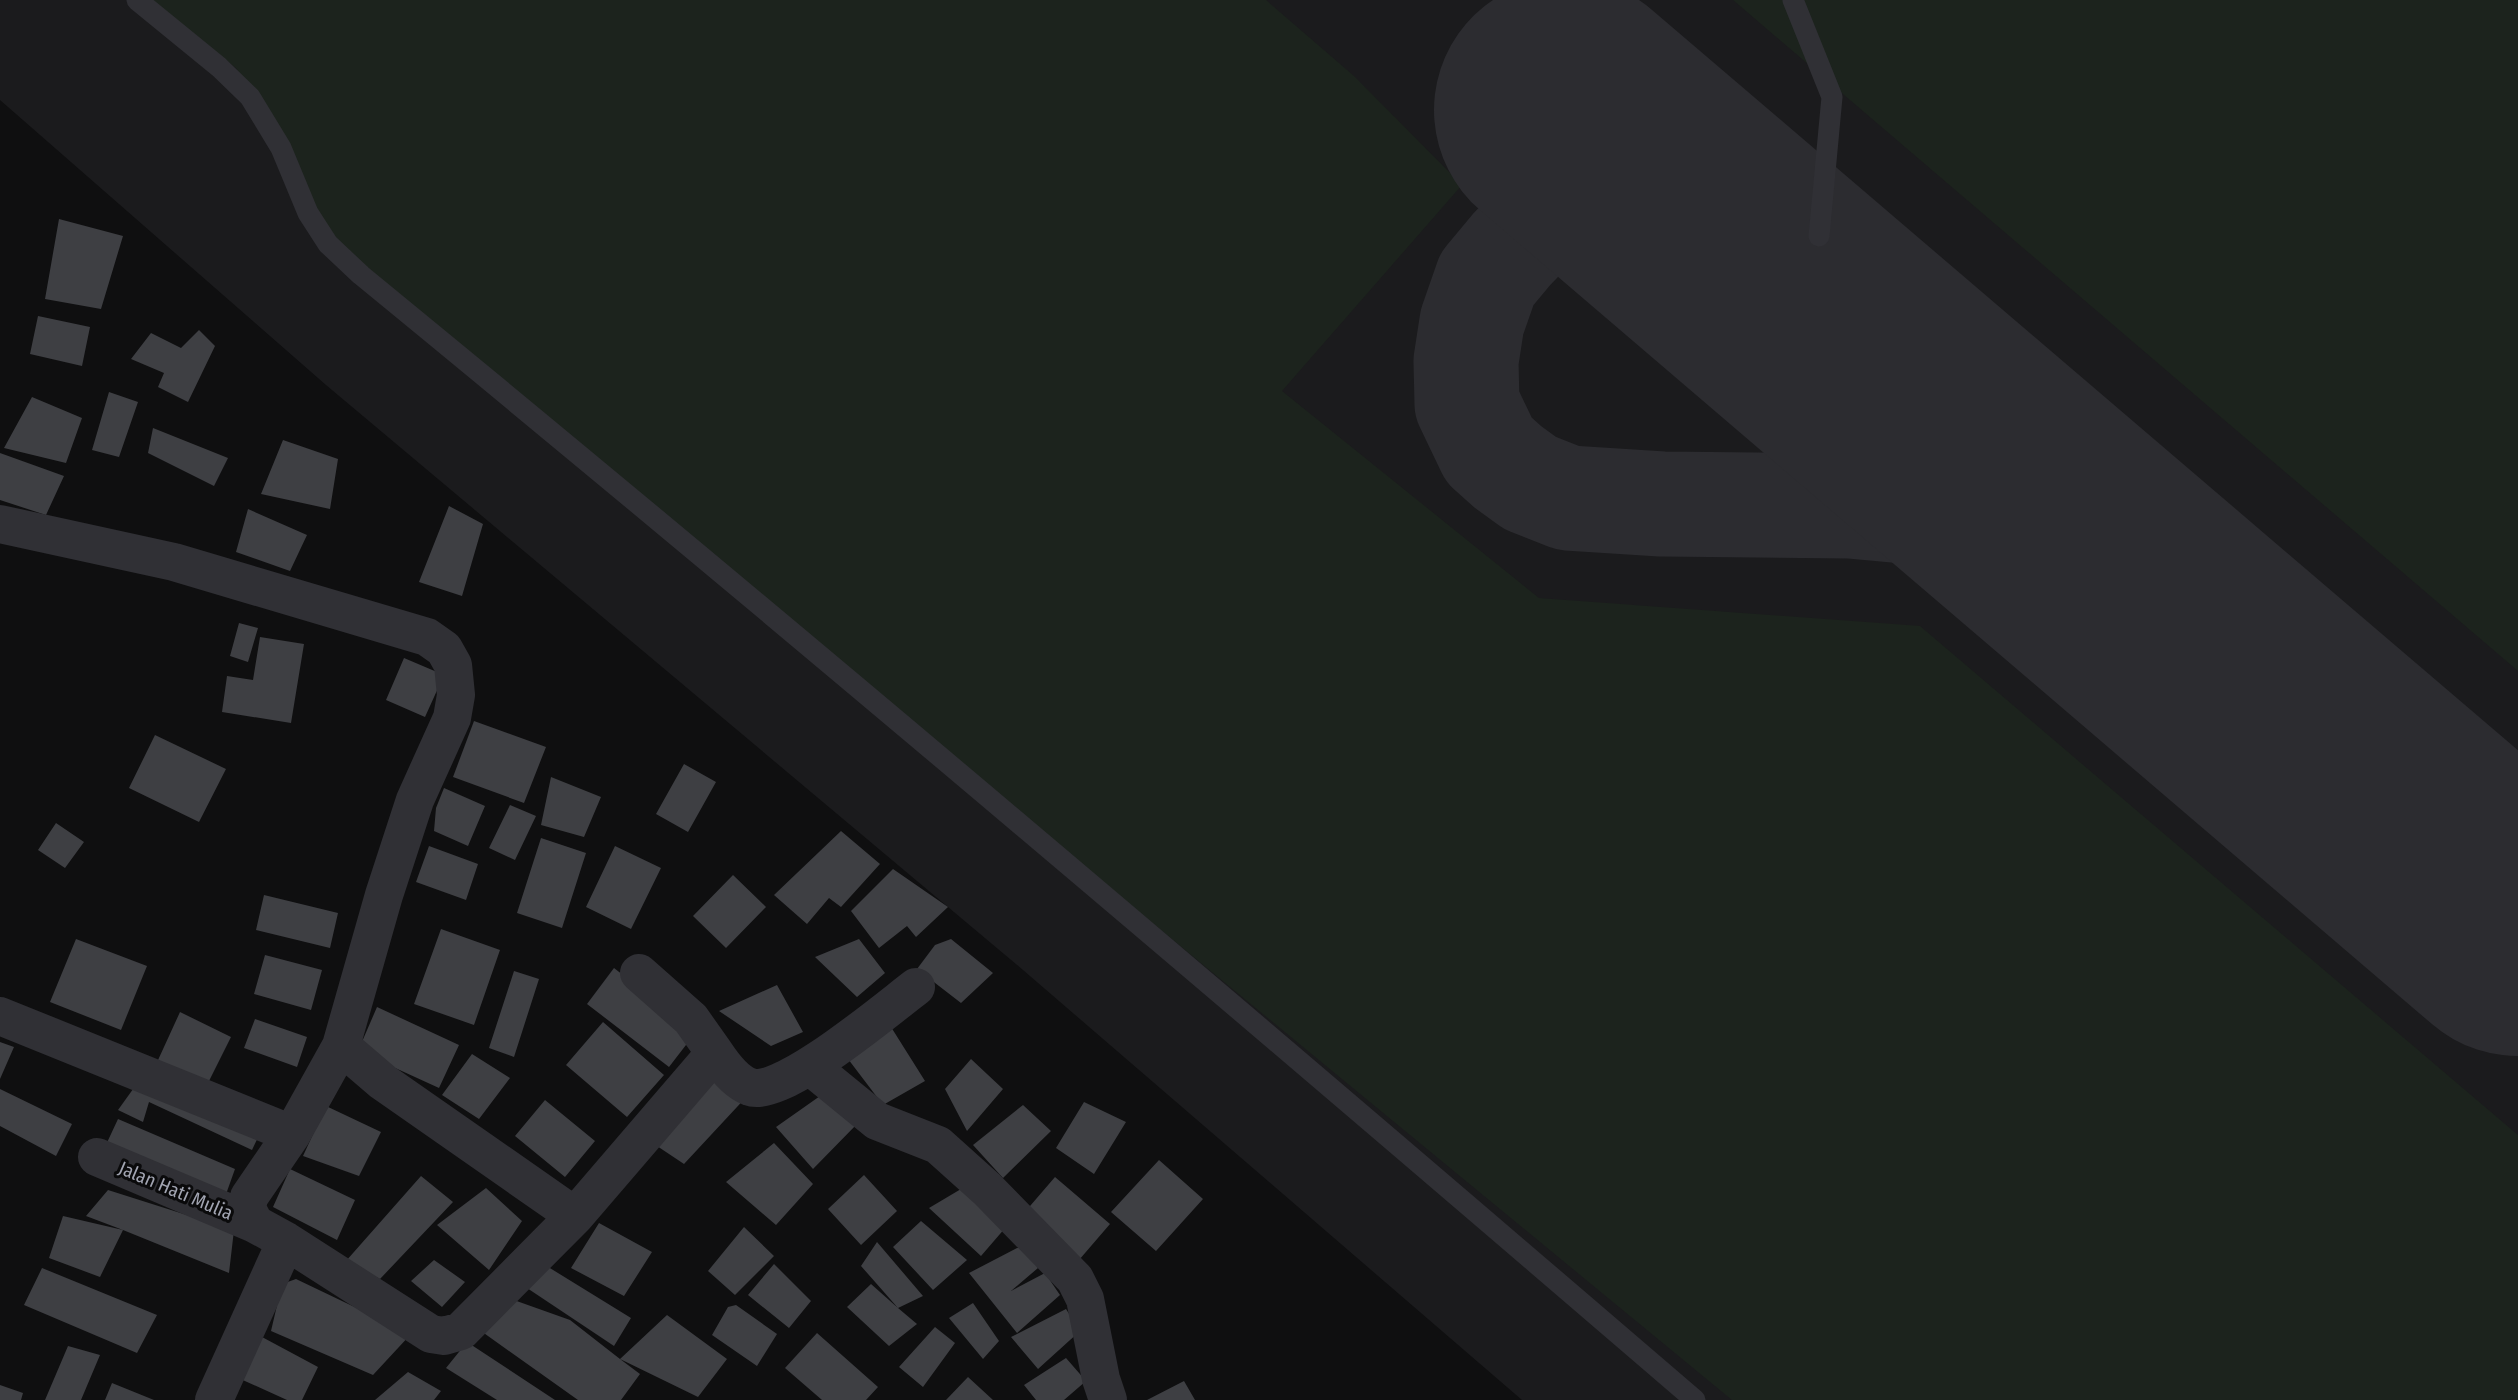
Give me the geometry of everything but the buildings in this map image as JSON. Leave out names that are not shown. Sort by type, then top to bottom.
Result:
[{"type":"street","points":[[0,524],[174,562],[427,638],[444,649],[453,665],[456,695],[452,718],[415,800],[384,895],[341,1046],[292,1134],[249,1197],[247,1209],[270,1232],[214,1400]]},
{"type":"street","points":[[639,973],[691,1018],[722,1063],[751,1087],[766,1087],[811,1067],[916,987]]},
{"type":"street","points":[[0,1016],[292,1134]]},
{"type":"street","points":[[341,1046],[392,1088],[575,1216]]},
{"type":"street","name":"Jalan Hati Mulia","points":[[97,1157],[270,1232],[430,1334],[444,1336],[461,1331],[575,1216],[715,1053]]},
{"type":"street","points":[[811,1067],[877,1121],[939,1145],[987,1189],[1075,1279],[1081,1287],[1108,1400]]},
{"type":"lane","points":[[137,0],[219,67],[250,97],[281,148],[308,213],[321,234],[361,275],[689,544],[1245,1013],[1695,1400]]},
{"type":"lane","points":[[1793,0],[1832,97],[1819,236]]},
{"type":"shaded area","points":[[0,0],[2518,0],[2518,1400],[1522,1400],[1023,970],[326,385],[0,100]]},
{"type":"shaded area","points":[[150,0],[1266,0],[1354,76],[1462,185],[1282,391],[1539,598],[1920,626],[2518,1135],[2518,1400],[1732,1400],[738,582],[326,235],[268,122],[236,68]]},
{"type":"shaded area","points":[[1733,0],[2518,0],[2518,671]]},
{"type":"taxiway","points":[[1896,392],[1884,346],[1845,271],[1819,236],[1777,191],[1742,161],[1706,148],[1662,150],[1624,159],[1570,189],[1487,279],[1472,322],[1466,361],[1467,404],[1489,450],[1530,483],[1568,498],[1662,504],[1850,506],[1926,513],[1988,524],[2051,547],[2119,582]]},
{"type":"runway","points":[[1566,110],[2518,924]]}]
